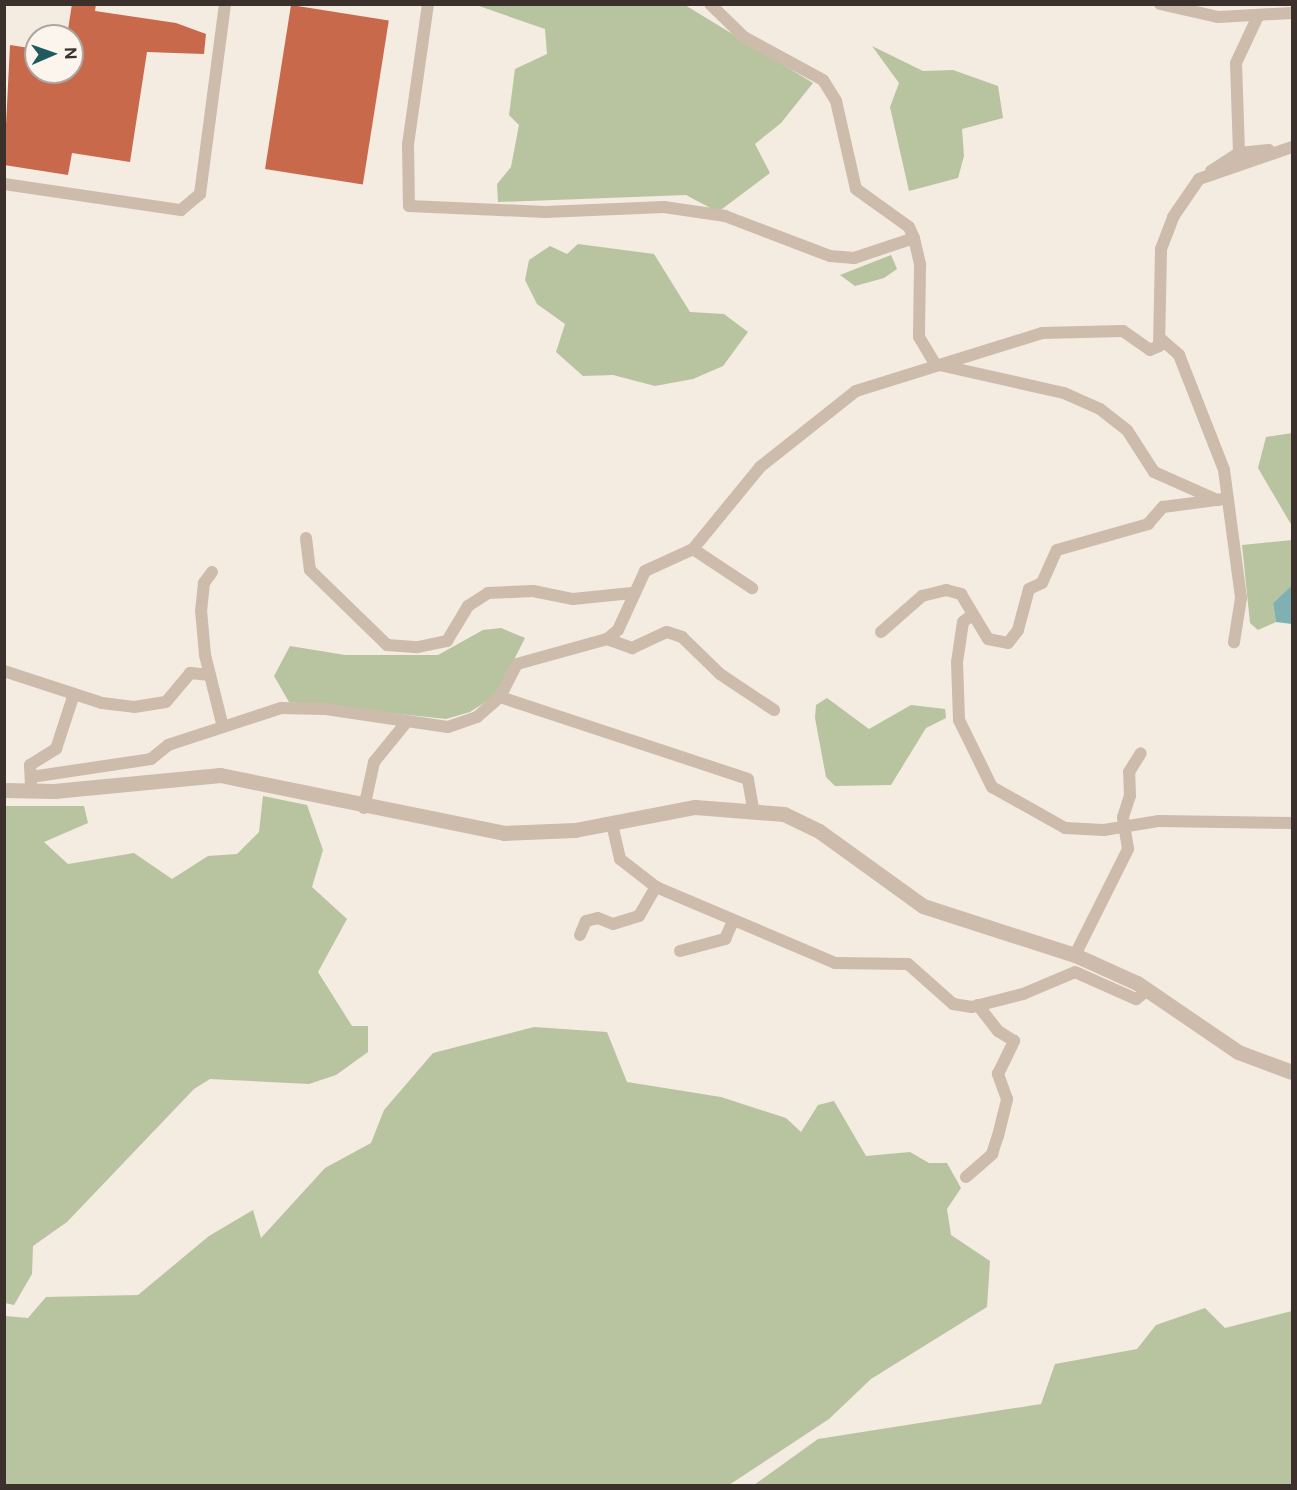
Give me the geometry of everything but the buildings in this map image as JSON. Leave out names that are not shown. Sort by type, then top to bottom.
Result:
[{"type":"street","points":[[4,184],[181,210],[200,194],[225,4]]},
{"type":"street","points":[[428,4],[408,144],[409,206],[545,212],[664,207],[725,216],[830,256],[854,258],[914,238]]},
{"type":"street","points":[[710,4],[744,37],[823,80],[836,101],[856,189],[909,227],[914,238],[920,265],[919,337],[935,364],[1064,393],[1100,409],[1127,430],[1154,472],[1222,499]]},
{"type":"street","points":[[1160,4],[1218,17],[1293,13]]},
{"type":"street","points":[[1239,153],[1236,63],[1258,16]]},
{"type":"street","points":[[1234,642],[1241,598],[1207,420],[1179,355],[1162,340],[1156,296],[1161,249],[1173,217],[1199,179],[1239,153],[1293,147]]},
{"type":"street","points":[[1199,179],[1280,148]]},
{"type":"street","points":[[4,790],[151,759],[168,745],[281,708],[326,709],[405,724],[448,727],[477,717],[500,697],[517,664],[607,639],[618,630],[632,593],[645,571],[693,549],[760,467],[807,427],[856,391],[935,364],[1042,333],[1123,331],[1150,350],[1162,340]]},
{"type":"street","points":[[881,632],[922,596],[946,590],[961,594],[988,639],[1008,643],[1018,630],[1029,589],[1042,583],[1056,550],[1148,524],[1163,507],[1222,499]]},
{"type":"street","points":[[306,538],[310,570],[387,645],[418,647],[447,640],[468,606],[488,593],[533,591],[573,599],[632,593]]},
{"type":"street","points":[[693,549],[752,588]]},
{"type":"street","points":[[212,572],[204,583],[201,610],[210,675],[223,728]]},
{"type":"street","points":[[972,615],[963,622],[957,662],[958,720],[992,788],[1065,828],[1125,828],[1159,821],[1293,823]]},
{"type":"street","points":[[607,639],[632,648],[667,632],[682,637],[720,674],[774,710]]},
{"type":"street","points":[[4,671],[74,694],[134,706],[166,702],[190,673],[210,675]]},
{"type":"street","points":[[31,784],[30,765],[56,749],[74,694]]},
{"type":"street","points":[[500,697],[748,779],[753,808]]},
{"type":"street","points":[[364,808],[374,762],[405,724]]},
{"type":"street","points":[[1075,955],[1128,849],[1125,828],[1129,772],[1141,753]]},
{"type":"street","points":[[31,784],[220,775],[364,808],[504,833],[612,824],[695,807],[753,808],[784,814],[819,831],[923,906],[1075,955],[1149,990],[1238,1052],[1293,1071]]},
{"type":"street","points":[[612,824],[620,859],[656,887],[732,923],[835,963],[908,964],[953,1004],[978,1005],[1075,972],[1136,999],[1149,990]]},
{"type":"street","points":[[580,935],[586,921],[598,918],[613,924],[639,916],[656,887]]},
{"type":"street","points":[[680,951],[725,939],[732,923]]},
{"type":"street","points":[[966,1177],[992,1154],[1007,1099],[998,1074],[1014,1041],[998,1031],[978,1005]]},
{"type":"green space","points":[[476,5],[685,5],[813,83],[781,123],[755,144],[770,173],[718,212],[686,195],[498,202],[497,184],[511,167],[519,125],[509,115],[515,69],[547,54],[545,29]]},
{"type":"green space","points":[[872,46],[923,71],[953,70],[998,86],[1003,118],[962,129],[964,156],[958,178],[909,191],[890,107],[899,83]]},
{"type":"green space","points":[[578,244],[654,254],[690,312],[724,314],[748,332],[723,366],[693,379],[655,386],[613,375],[583,376],[556,352],[565,324],[537,304],[525,280],[529,260],[550,246],[567,254]]},
{"type":"green space","points":[[891,255],[897,269],[884,278],[855,286],[840,275]]},
{"type":"green space","points":[[1292,433],[1292,526],[1258,468],[1266,437]]},
{"type":"green space","points":[[1292,540],[1292,585],[1273,603],[1276,622],[1258,630],[1250,623],[1242,545]]},
{"type":"green space","points":[[501,628],[525,638],[496,695],[470,712],[446,719],[289,702],[274,676],[290,646],[345,655],[438,655],[483,630]]},
{"type":"green space","points":[[827,698],[869,729],[911,705],[945,709],[946,718],[926,728],[891,785],[835,786],[826,777],[815,718],[816,705]]},
{"type":"green space","points":[[263,796],[307,805],[323,850],[312,887],[347,919],[318,972],[352,1026],[368,1026],[368,1052],[336,1075],[309,1084],[210,1079],[194,1089],[67,1222],[33,1246],[32,1274],[14,1305],[5,1303],[5,806],[84,806],[88,823],[44,842],[68,864],[134,853],[172,879],[208,856],[237,854],[259,832]]},
{"type":"green space","points":[[534,1027],[607,1032],[627,1082],[721,1097],[786,1118],[801,1132],[818,1105],[834,1101],[866,1156],[910,1152],[929,1163],[947,1163],[961,1188],[947,1209],[951,1235],[990,1261],[987,1307],[871,1379],[829,1419],[729,1485],[5,1485],[5,1316],[28,1318],[46,1297],[138,1295],[209,1236],[253,1210],[261,1238],[325,1168],[371,1143],[384,1110],[433,1053]]},
{"type":"green space","points":[[1205,1308],[1225,1328],[1292,1311],[1292,1485],[754,1485],[818,1439],[1041,1404],[1055,1364],[1137,1349],[1156,1325]]},
{"type":"water","points":[[1292,585],[1292,624],[1276,622],[1273,603]]}]
